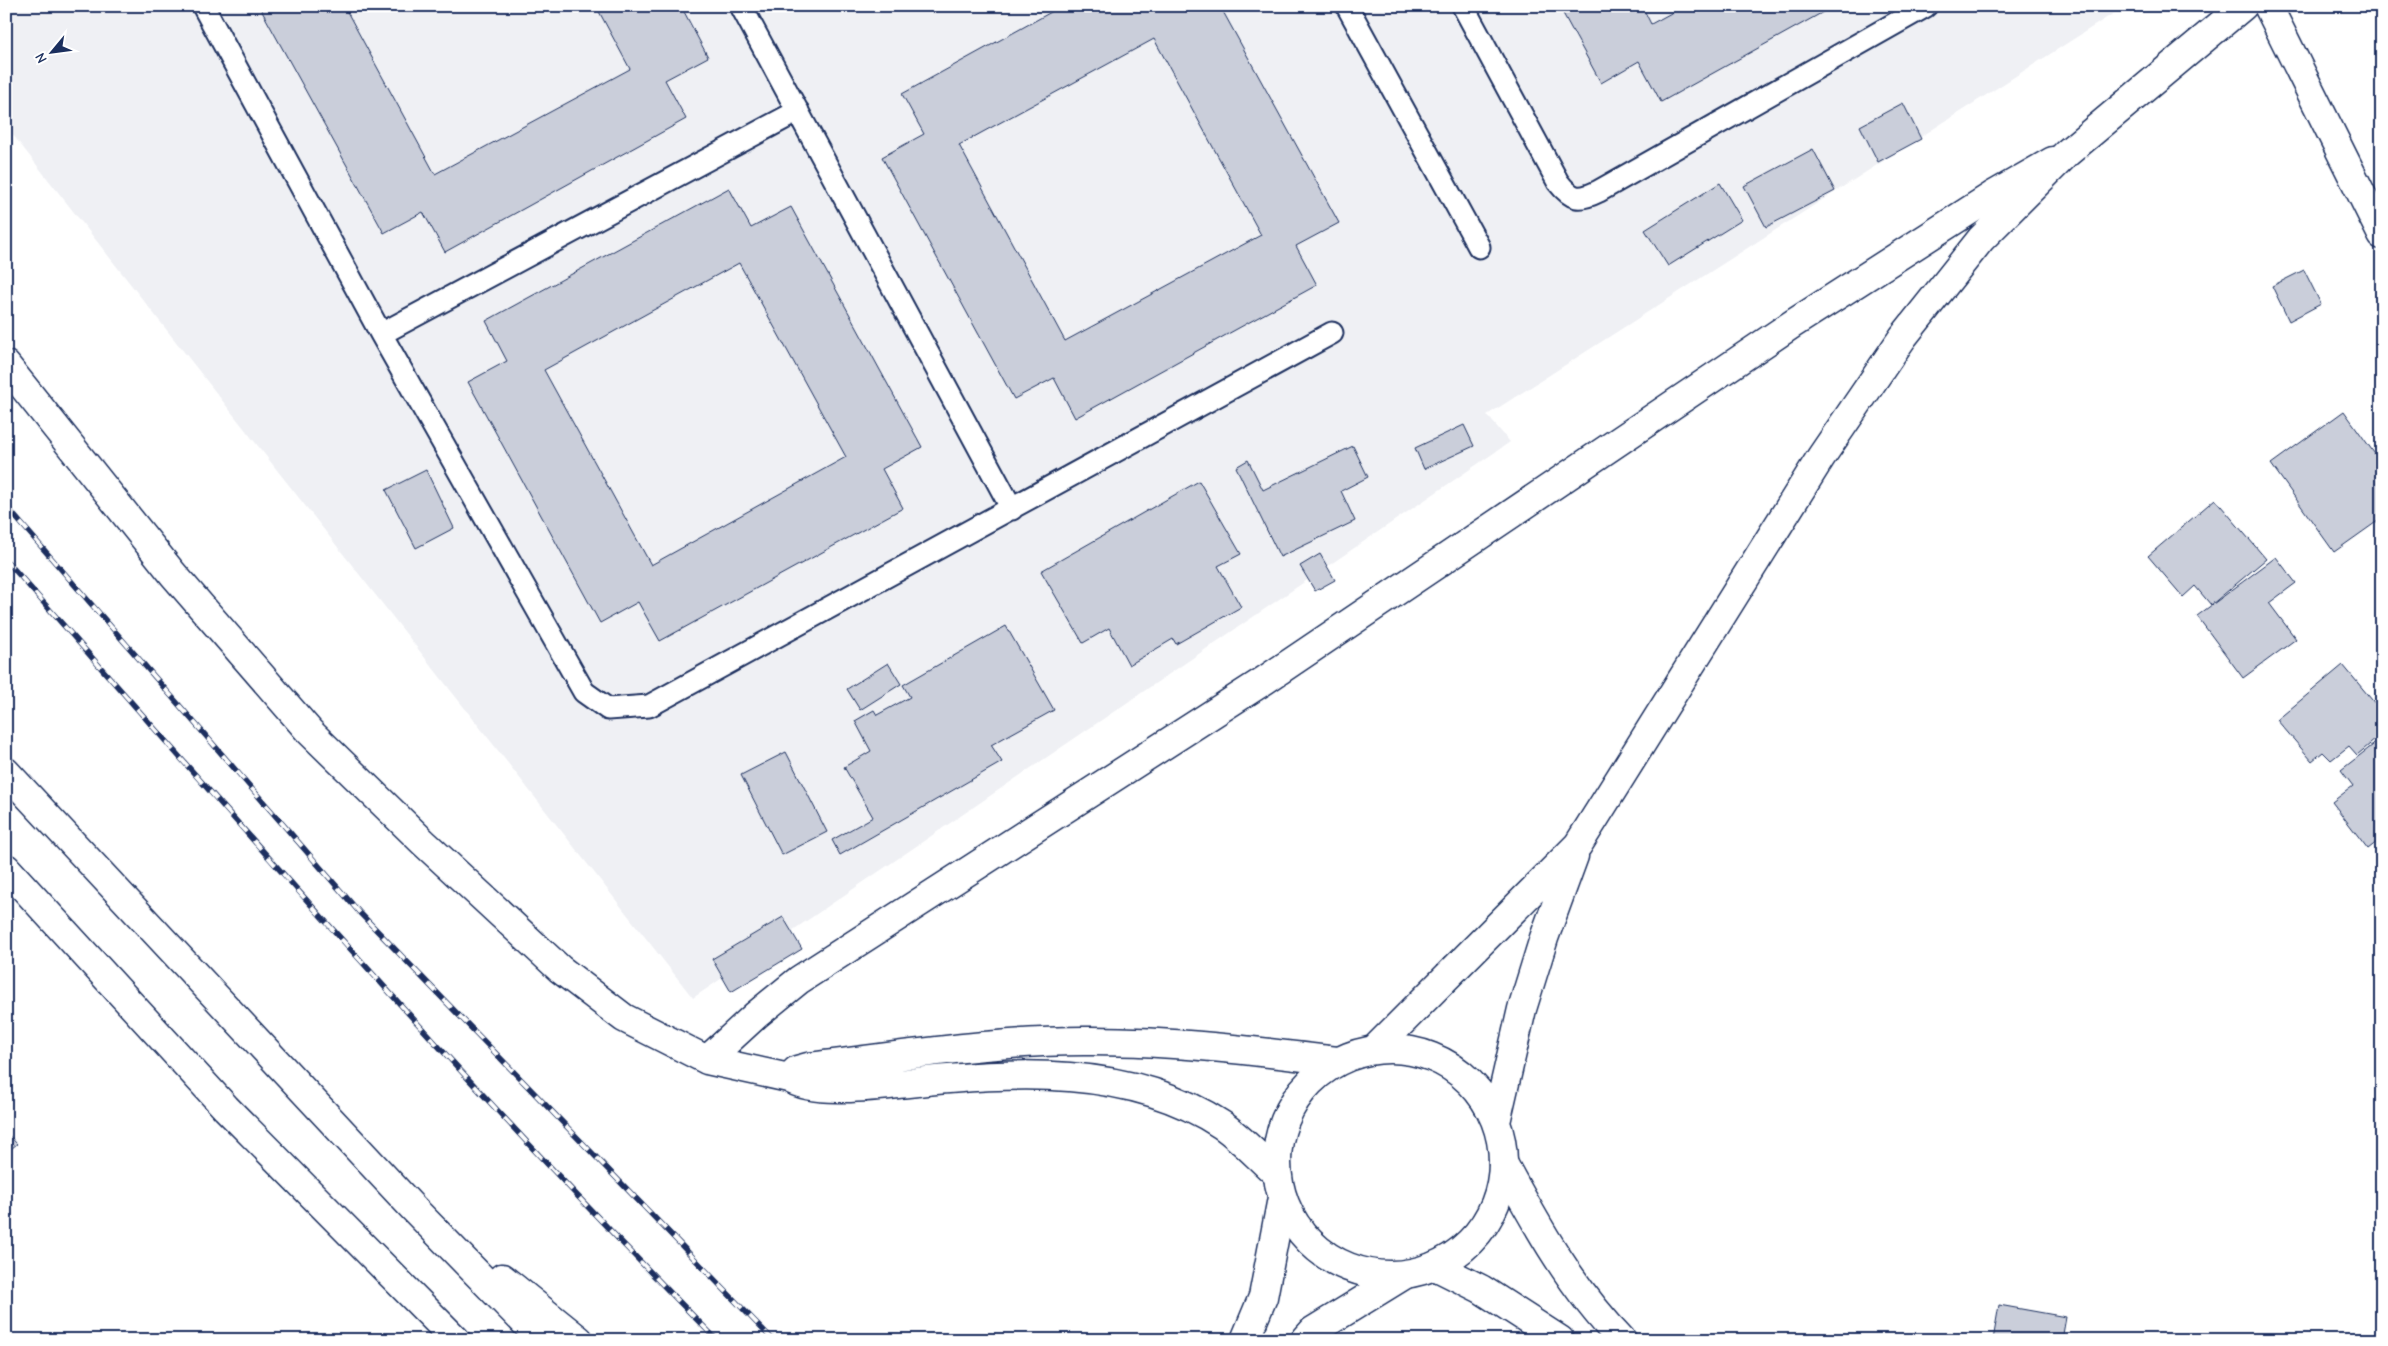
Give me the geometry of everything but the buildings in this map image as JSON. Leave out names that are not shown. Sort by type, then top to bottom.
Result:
[{"type":"main road","points":[[1496,1122],[1522,1009],[1544,938],[1578,845],[1821,457],[1903,337],[1981,240],[2067,153],[2243,6]]},
{"type":"main road","points":[[2268,6],[2382,235]]},
{"type":"main road","points":[[707,1060],[756,1015],[799,980],[1265,680],[1794,323],[1992,196],[2067,153]]},
{"type":"main road","points":[[6,365],[173,574],[309,731],[423,842],[560,969],[624,1018],[707,1060],[789,1078],[800,1084],[812,1087],[880,1086],[949,1079],[1033,1074],[1111,1082],[1173,1100],[1222,1125],[1279,1186],[1301,1233],[1330,1258],[1365,1273],[1404,1275]]},
{"type":"main road","points":[[6,772],[414,1209],[542,1340]]},
{"type":"main road","points":[[1375,1049],[1578,845]]},
{"type":"main road","points":[[6,868],[226,1108],[456,1340]]},
{"type":"main road","points":[[789,1078],[798,1070],[808,1067],[994,1045],[1090,1040],[1225,1048],[1338,1061]]},
{"type":"main road","points":[[1245,1340],[1263,1297],[1279,1186],[1284,1120],[1305,1085],[1338,1061],[1375,1049],[1415,1051],[1451,1066],[1478,1091],[1496,1122],[1504,1163],[1538,1226],[1572,1280],[1606,1324],[1622,1340]]},
{"type":"main road","points":[[1305,1340],[1312,1331],[1404,1275],[1435,1266],[1474,1239],[1496,1204],[1504,1163]]},
{"type":"main road","points":[[414,1209],[579,1340]]},
{"type":"main road","points":[[1435,1266],[1481,1289],[1560,1340]]},
{"type":"lane","points":[[203,6],[381,334],[584,692],[608,709],[649,706],[1012,509],[1332,332]]},
{"type":"lane","points":[[741,6],[1012,509]]},
{"type":"lane","points":[[1347,6],[1479,247]]},
{"type":"lane","points":[[1463,6],[1558,182],[1565,192],[1576,198],[1588,197],[1599,191],[1926,6]]},
{"type":"lane","points":[[381,334],[798,112]]},
{"type":"shaded area","points":[[6,6],[2125,6],[1487,415],[1510,442],[693,998],[6,126]]},
{"type":"railway","points":[[6,506],[360,913],[773,1340]]},
{"type":"railway","points":[[6,560],[444,1053],[625,1246],[717,1340]]}]
